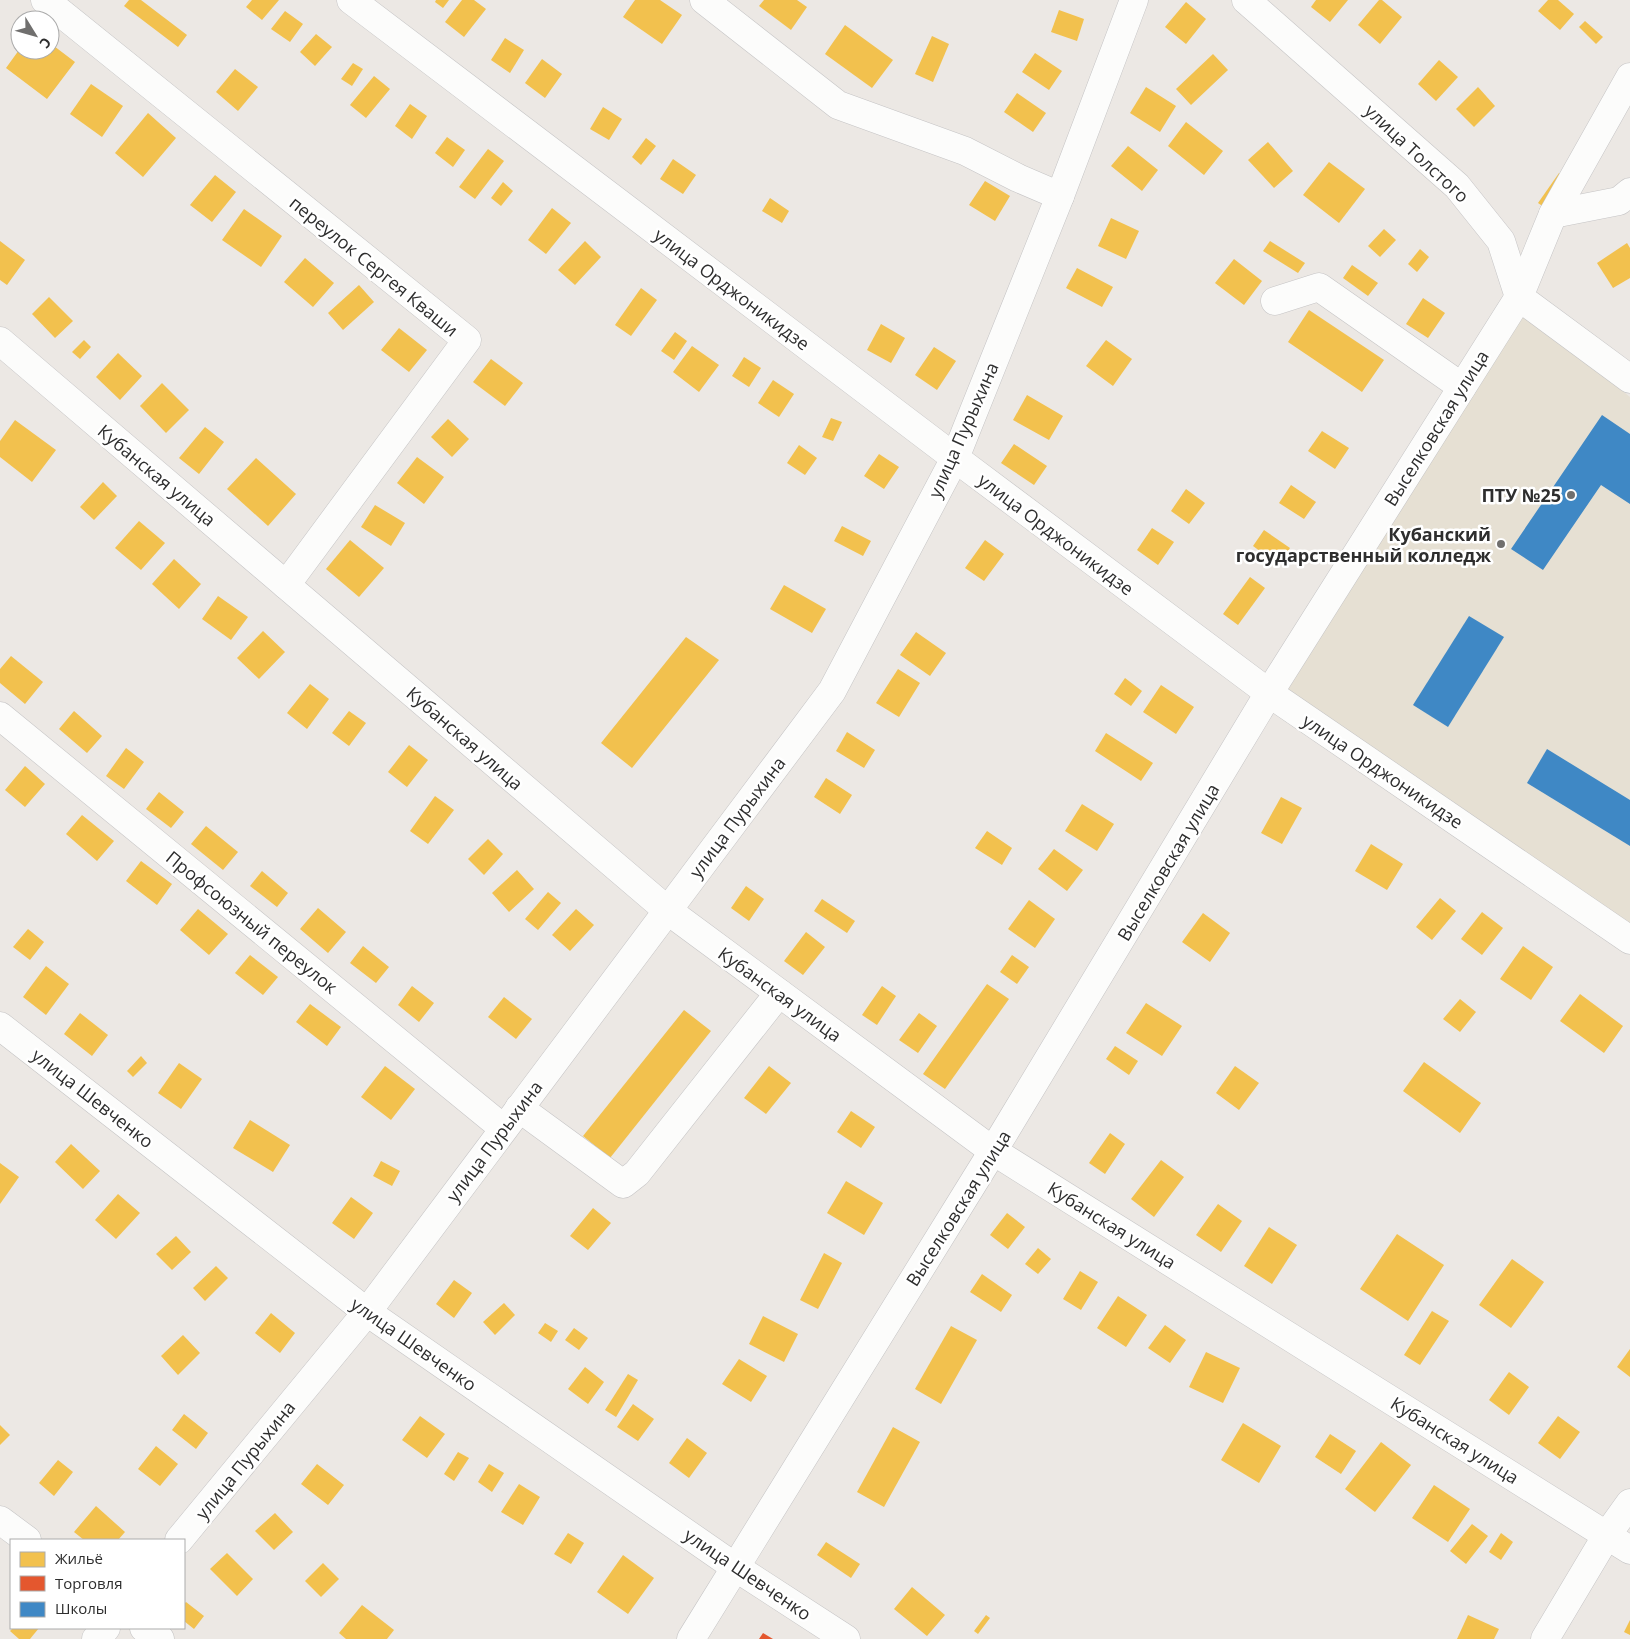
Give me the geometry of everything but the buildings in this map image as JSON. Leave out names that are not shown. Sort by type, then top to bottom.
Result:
[{"type":"street","name":"переулок Сергея Кваши","points":[[45,0],[467,340],[286,585]]},
{"type":"street","name":"улица Орджоникидзе","points":[[351,0],[954,458],[1269,693],[1630,940]]},
{"type":"street","points":[[704,0],[838,104],[965,151],[1018,178],[1060,196]]},
{"type":"street","name":"улица Пурыхина","points":[[180,1539],[367,1312],[666,910],[832,691],[954,458],[1060,196],[1134,0]]},
{"type":"street","name":"улица Толстого","points":[[1246,0],[1457,186],[1501,240],[1519,297]]},
{"type":"street","name":"Выселковская улица","points":[[691,1639],[993,1151],[1269,693],[1519,297],[1553,214],[1630,77]]},
{"type":"street","points":[[1553,214],[1619,201],[1630,192]]},
{"type":"street","points":[[1275,301],[1319,287],[1462,386]]},
{"type":"street","points":[[1519,297],[1630,379]]},
{"type":"street","name":"Кубанская улица","points":[[0,341],[666,910],[993,1151],[1630,1550]]},
{"type":"street","name":"Профсоюзный переулок","points":[[0,716],[511,1118],[623,1184],[637,1173],[779,993]]},
{"type":"street","name":"улица Шевченко","points":[[0,1026],[367,1312],[735,1567],[846,1639]]},
{"type":"street","points":[[1545,1639],[1606,1535],[1630,1503]]},
{"type":"street","points":[[0,1520],[26,1539]]},
{"type":"street","points":[[96,1639],[105,1629]]},
{"type":"street","points":[[145,1629],[160,1639]]},
{"type":"shaded area","name":"Кубанский государственный колледж","points":[[1521,308],[1630,397],[1630,933],[1280,691]]},
{"type":"place","name":"ПТУ №25","points":[[1571,495]]},
{"type":"place","name":"Кубанский государственный колледж","points":[[1501,544]]}]
